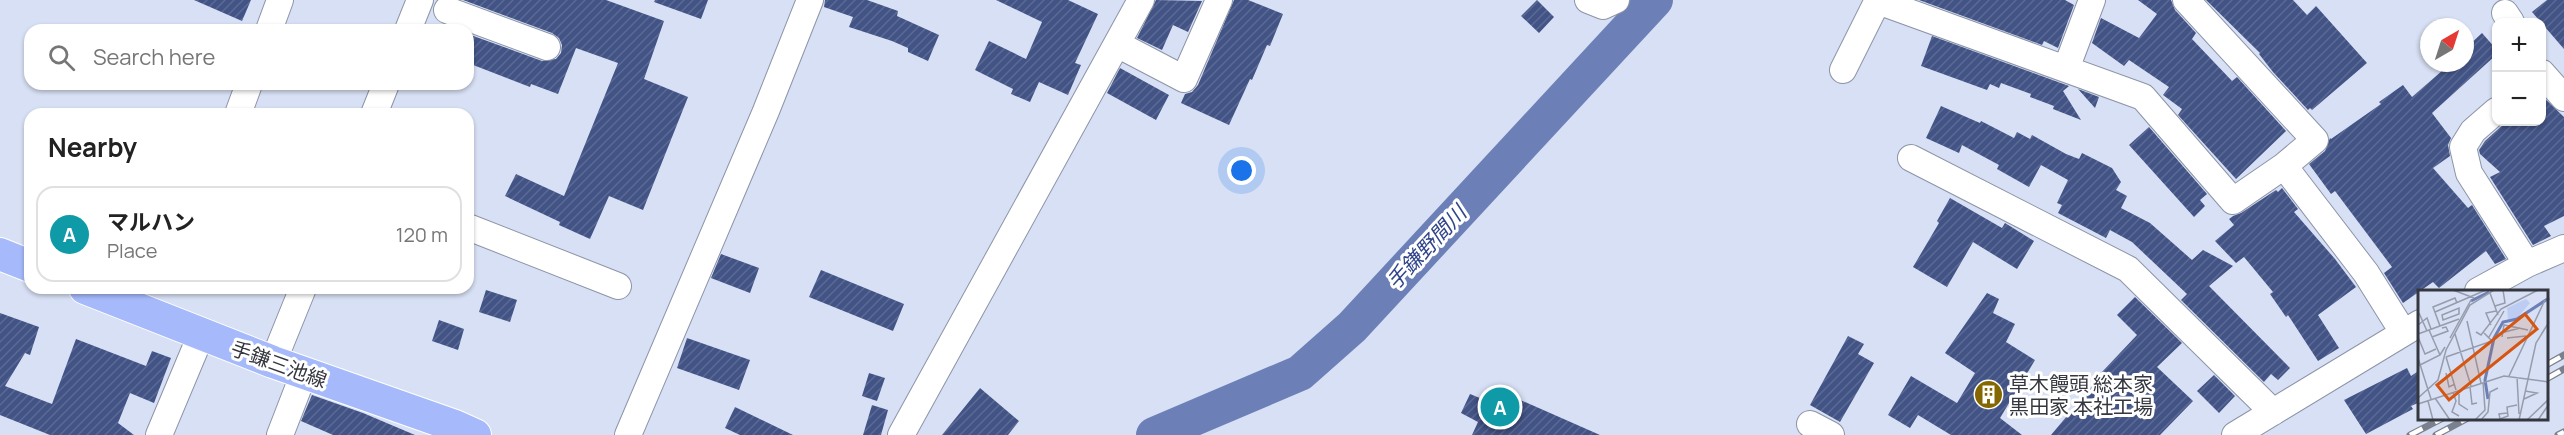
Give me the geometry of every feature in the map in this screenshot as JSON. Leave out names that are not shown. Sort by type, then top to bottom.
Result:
[{"type":"main road","points":[[0,254],[24,264]]},
{"type":"main road","name":"手鎌三池線","points":[[100,294],[273,363],[455,426],[474,435]]},
{"type":"street","points":[[410,24],[420,0]]},
{"type":"street","points":[[628,435],[766,111],[810,0]]},
{"type":"street","points":[[901,435],[1141,0]]},
{"type":"street","points":[[1117,44],[1184,79],[1219,0]]},
{"type":"street","points":[[1588,0],[1603,6],[1616,0]]},
{"type":"street","points":[[1843,70],[1878,0],[2144,97],[2233,201],[2284,166],[2314,140],[2186,0]]},
{"type":"street","points":[[2066,69],[2092,0]]},
{"type":"street","points":[[271,24],[277,1]]},
{"type":"street","points":[[446,13],[547,47]]},
{"type":"street","points":[[2546,78],[2564,98]]},
{"type":"street","points":[[240,108],[247,90]]},
{"type":"street","points":[[376,108],[384,90]]},
{"type":"street","points":[[2492,114],[2473,131],[2463,147],[2469,173],[2527,264]]},
{"type":"street","points":[[1911,158],[2128,269],[2273,412]]},
{"type":"street","points":[[2235,435],[2411,327],[2366,273],[2284,166]]},
{"type":"street","points":[[474,229],[618,286]]},
{"type":"street","points":[[2480,290],[2527,264],[2564,248]]},
{"type":"street","points":[[273,363],[301,294]]},
{"type":"street","points":[[159,435],[201,334]]},
{"type":"street","points":[[280,435],[304,373]]},
{"type":"building","points":[[194,0],[251,0],[242,21]]},
{"type":"building","points":[[463,0],[606,0],[664,21],[644,79],[688,97],[643,210],[609,196],[590,239],[505,196],[516,174],[564,196],[618,63],[576,48],[558,94],[531,84],[530,87],[474,65],[474,36],[542,61],[556,59],[561,53],[562,45],[559,38],[552,33]]},
{"type":"building","points":[[655,0],[708,0],[701,19],[654,2]]},
{"type":"building","points":[[825,0],[867,0],[898,11],[897,16],[939,35],[928,61],[908,52],[908,48],[892,41],[849,27],[853,17],[824,7]]},
{"type":"building","points":[[996,0],[1068,0],[1098,14],[1075,63],[1081,65],[1068,95],[1039,82],[1030,102],[1011,94],[1013,89],[975,70],[989,41],[1026,59],[1042,22]]},
{"type":"building","points":[[1156,0],[1202,1],[1188,32],[1173,25],[1162,50],[1137,38]]},
{"type":"building","points":[[1234,0],[1248,0],[1283,14],[1270,46],[1267,45],[1229,125],[1181,103],[1185,94],[1192,92],[1198,85]]},
{"type":"building","points":[[1537,0],[1554,17],[1539,33],[1521,16]]},
{"type":"building","points":[[1919,0],[2065,0],[2074,5],[2058,48],[2044,41],[2042,45]]},
{"type":"building","points":[[2138,0],[2171,0],[2175,10],[2196,33],[2192,39],[2232,81],[2237,77],[2286,131],[2236,179],[2178,115],[2182,109],[2163,95],[2169,87],[2129,60],[2124,66],[2092,43],[2101,18],[2139,38],[2157,14]]},
{"type":"building","points":[[2206,0],[2293,0],[2307,15],[2316,6],[2367,63],[2312,110],[2310,108],[2308,110],[2273,72],[2260,53]]},
{"type":"building","points":[[2547,0],[2564,0],[2564,49],[2546,28],[2546,18],[2537,18],[2532,12]]},
{"type":"building","points":[[2482,33],[2492,44],[2492,59],[2432,113],[2451,138],[2448,145],[2450,156],[2433,168],[2468,208],[2472,205],[2506,259],[2495,264],[2486,251],[2439,288],[2433,282],[2418,290],[2418,292],[2403,303],[2384,273],[2392,267],[2335,191],[2331,194],[2309,164],[2325,151],[2330,138],[2381,104],[2379,102],[2403,85],[2412,97],[2441,72],[2474,72],[2474,41]]},
{"type":"building","points":[[1932,36],[2069,86],[2063,91],[2081,120],[2053,109],[2054,106],[2030,97],[2031,94],[2001,83],[1999,88],[1990,84],[1987,90],[1921,66]]},
{"type":"building","points":[[1120,68],[1169,95],[1156,120],[1107,93]]},
{"type":"building","points":[[2078,89],[2099,97],[2095,108]]},
{"type":"building","points":[[2546,100],[2564,117],[2564,216],[2544,226],[2551,236],[2533,245],[2490,177],[2500,172],[2480,154],[2479,150],[2502,126],[2546,126]]},
{"type":"building","points":[[1941,106],[1980,123],[1981,121],[2014,138],[2017,132],[2030,139],[2032,135],[2066,154],[2079,159],[2082,153],[2112,168],[2121,182],[2116,190],[2127,196],[2121,208],[2150,223],[2192,260],[2203,250],[2233,266],[2209,286],[2290,368],[2278,380],[2271,374],[2264,382],[2181,300],[2187,294],[2132,242],[2110,230],[2106,238],[2058,213],[2062,205],[2057,203],[2068,180],[2041,165],[2029,187],[1997,169],[1999,165],[1962,145],[1959,153],[1926,138]]},
{"type":"building","points":[[2149,127],[2207,194],[2200,200],[2205,206],[2194,217],[2129,145]]},
{"type":"building","points":[[2282,188],[2298,209],[2294,212],[2356,287],[2318,315],[2339,348],[2318,361],[2288,315],[2286,317],[2270,294],[2273,292],[2244,257],[2236,263],[2215,241],[2234,225],[2229,219]]},
{"type":"building","points":[[1950,198],[2002,228],[2005,223],[2034,241],[2017,269],[1973,242],[1947,287],[1913,267],[1939,223],[1937,221]]},
{"type":"building","points":[[721,254],[759,268],[750,293],[711,278]]},
{"type":"building","points":[[821,270],[904,304],[893,331],[809,297]]},
{"type":"building","points":[[486,290],[517,300],[510,322],[479,312]]},
{"type":"building","points":[[1987,293],[1999,299],[1993,313],[2015,324],[2006,342],[2035,360],[2000,418],[2022,435],[1951,435],[1918,415],[1910,428],[1888,415],[1911,376],[1957,403],[1975,373],[1945,353]]},
{"type":"building","points":[[2135,297],[2182,343],[2157,367],[2193,401],[2160,435],[2051,435],[2102,372],[2137,335],[2117,315]]},
{"type":"building","points":[[0,313],[39,327],[30,355],[25,353],[5,386],[52,404],[76,339],[146,366],[152,351],[171,358],[154,403],[130,393],[118,423],[134,435],[50,435],[0,415]]},
{"type":"building","points":[[439,320],[464,329],[458,350],[432,341]]},
{"type":"building","points":[[1848,336],[1864,344],[1858,354],[1874,363],[1840,422],[1810,405]]},
{"type":"building","points":[[687,338],[750,360],[739,390],[677,368]]},
{"type":"building","points":[[2407,368],[2411,376],[2418,371],[2418,403],[2411,406],[2413,409],[2366,434],[2344,400]]},
{"type":"building","points":[[869,373],[885,378],[877,401],[862,396]]},
{"type":"building","points":[[2214,375],[2235,396],[2219,413],[2197,391]]},
{"type":"building","points":[[980,388],[1019,421],[1008,435],[942,435]]},
{"type":"building","points":[[1493,388],[1600,435],[1472,435],[1478,422],[1461,413],[1470,394],[1487,401]]},
{"type":"building","points":[[312,395],[415,435],[333,435],[301,421]]},
{"type":"building","points":[[872,405],[888,410],[881,435],[863,435]]},
{"type":"building","points":[[735,407],[793,435],[740,435],[725,428]]},
{"type":"waterway","name":"手鎌野間川","points":[[1154,435],[1300,373],[1352,327],[1655,0]]},
{"type":"railway","points":[[2549,363],[2564,355]]},
{"type":"railway","points":[[2549,377],[2564,369]]},
{"type":"railway","points":[[2410,435],[2439,420]]},
{"type":"railway","points":[[2436,435],[2464,420]]},
{"type":"railway","points":[[2558,435],[2564,432]]},
{"type":"place","name":"草木饅頭 総本家 黒田家 本社工場","points":[[1988,394]]},
{"type":"place","name":"マルハン","points":[[1500,407]]}]
